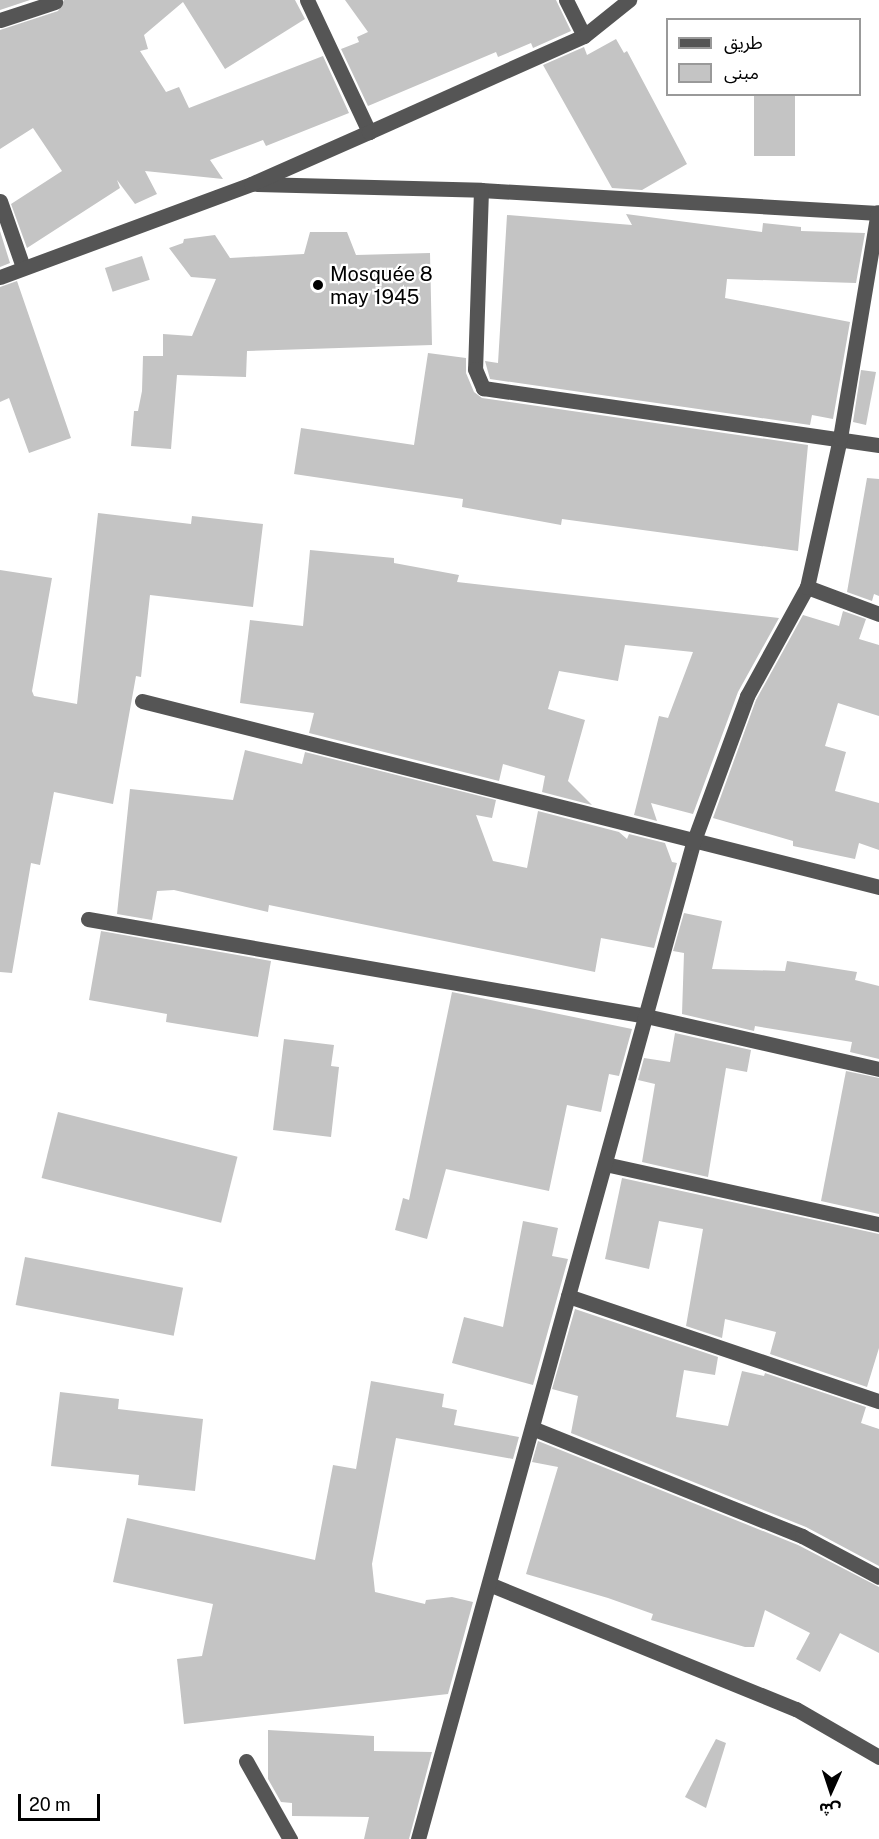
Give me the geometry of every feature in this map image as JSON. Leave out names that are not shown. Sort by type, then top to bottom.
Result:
[{"type":"street","points":[[307,0],[369,132]]},
{"type":"street","points":[[566,0],[584,36]]},
{"type":"street","points":[[0,277],[251,184],[584,36],[629,0]]},
{"type":"street","points":[[0,20],[55,2]]},
{"type":"street","points":[[251,184],[481,190],[878,213],[840,438],[807,587],[747,696],[693,843],[418,1839]]},
{"type":"street","points":[[481,190],[475,369],[483,388],[879,445]]},
{"type":"street","points":[[0,201],[22,267]]},
{"type":"street","points":[[807,587],[879,614]]},
{"type":"street","points":[[142,701],[693,843],[879,887]]},
{"type":"street","points":[[88,919],[646,1016],[879,1069]]},
{"type":"street","points":[[605,1164],[879,1224]]},
{"type":"street","points":[[568,1296],[879,1401]]},
{"type":"street","points":[[532,1428],[802,1536],[879,1578]]},
{"type":"street","points":[[489,1584],[796,1709],[879,1757]]},
{"type":"street","points":[[246,1761],[290,1839]]},
{"type":"building","points":[[0,0],[30,0],[0,10]]},
{"type":"building","points":[[64,0],[295,0],[305,19],[225,69],[183,2],[144,35],[148,49],[140,51],[166,92],[179,87],[189,108],[323,56],[349,113],[266,146],[263,140],[210,160],[223,179],[145,171],[157,194],[135,204],[117,180],[120,188],[27,248],[11,204],[62,171],[33,128],[0,149],[0,30],[58,11]]},
{"type":"building","points":[[345,0],[556,0],[571,31],[533,48],[531,43],[498,57],[496,52],[368,106],[341,49],[359,42],[357,37],[368,32]]},
{"type":"building","points":[[616,39],[624,53],[627,51],[687,164],[642,190],[612,188],[543,65],[584,47],[587,55]]},
{"type":"building","points":[[754,96],[795,96],[795,156],[754,156]]},
{"type":"building","points":[[626,214],[762,232],[763,223],[801,227],[801,231],[865,233],[856,283],[727,279],[725,298],[850,322],[833,419],[812,415],[810,425],[490,379],[485,361],[498,363],[507,215],[632,225]]},
{"type":"building","points":[[0,231],[10,263],[0,267]]},
{"type":"building","name":"Mosquée 8 may 1945","points":[[310,232],[347,232],[356,255],[430,253],[432,345],[247,351],[246,377],[177,375],[171,449],[131,446],[134,411],[138,411],[142,391],[143,356],[163,356],[163,334],[192,336],[216,279],[191,277],[169,248],[183,243],[184,239],[215,235],[230,258],[304,254]]},
{"type":"building","points":[[142,256],[150,280],[113,292],[105,268]]},
{"type":"building","points":[[17,281],[71,438],[29,453],[9,398],[0,402],[0,287]]},
{"type":"building","points":[[428,353],[466,358],[466,373],[474,392],[482,398],[808,445],[798,551],[562,519],[561,525],[462,507],[463,499],[294,474],[301,428],[414,445]]},
{"type":"building","points":[[861,370],[876,372],[866,425],[853,422]]},
{"type":"building","points":[[867,478],[879,479],[879,596],[874,594],[872,601],[847,592]]},
{"type":"building","points":[[98,513],[191,524],[192,516],[263,524],[253,607],[150,595],[141,677],[136,676],[113,804],[54,792],[40,865],[31,863],[12,973],[0,972],[0,570],[52,578],[32,691],[34,696],[77,704]]},
{"type":"building","points":[[310,550],[394,558],[394,563],[459,575],[457,582],[779,618],[738,692],[693,814],[651,803],[657,821],[634,815],[659,716],[668,718],[693,652],[625,645],[618,681],[559,671],[548,709],[585,720],[568,781],[592,805],[542,792],[545,776],[503,764],[499,781],[309,733],[314,713],[240,703],[250,620],[303,626]]},
{"type":"building","points":[[843,611],[866,619],[859,639],[879,645],[879,716],[838,703],[825,746],[846,752],[835,791],[879,803],[879,850],[859,843],[855,859],[793,846],[793,841],[713,818],[756,700],[803,615],[839,626]]},
{"type":"building","points":[[245,750],[302,764],[305,752],[496,800],[492,818],[476,815],[493,861],[527,868],[538,811],[619,832],[627,839],[629,834],[665,843],[672,862],[677,863],[654,948],[601,938],[595,972],[269,905],[268,912],[174,890],[157,891],[152,920],[117,914],[130,789],[233,800]]},
{"type":"building","points":[[684,913],[722,921],[712,969],[785,971],[787,961],[857,972],[855,980],[879,986],[879,1059],[850,1052],[852,1042],[755,1026],[754,1031],[682,1014],[684,953],[673,951]]},
{"type":"building","points":[[101,931],[271,961],[258,1037],[166,1022],[167,1014],[89,1000]]},
{"type":"building","points":[[452,992],[632,1029],[619,1076],[609,1074],[601,1112],[567,1105],[549,1191],[446,1169],[427,1239],[395,1230],[403,1198],[409,1200]]},
{"type":"building","points":[[675,1033],[751,1050],[747,1072],[726,1068],[708,1177],[642,1162],[655,1084],[638,1080],[644,1058],[670,1062]]},
{"type":"building","points":[[284,1039],[334,1045],[331,1066],[339,1067],[331,1137],[273,1130]]},
{"type":"building","points":[[846,1071],[879,1078],[879,1214],[821,1201]]},
{"type":"building","points":[[58,1112],[238,1157],[221,1223],[42,1178]]},
{"type":"building","points":[[622,1178],[879,1234],[879,1348],[867,1387],[770,1354],[776,1332],[725,1319],[722,1338],[686,1326],[703,1229],[659,1221],[649,1269],[605,1259]]},
{"type":"building","points":[[523,1221],[558,1228],[552,1256],[568,1259],[533,1385],[452,1363],[464,1317],[503,1327]]},
{"type":"building","points":[[25,1257],[183,1288],[174,1336],[16,1305]]},
{"type":"building","points":[[575,1309],[718,1357],[715,1375],[684,1370],[676,1417],[728,1426],[742,1371],[764,1376],[765,1373],[866,1407],[861,1423],[879,1429],[879,1566],[806,1527],[571,1433],[578,1396],[552,1389]]},
{"type":"building","points":[[371,1381],[444,1394],[442,1407],[457,1410],[454,1425],[519,1437],[513,1459],[396,1438],[372,1564],[375,1592],[425,1604],[426,1600],[452,1597],[473,1602],[448,1694],[184,1724],[177,1659],[202,1656],[213,1604],[113,1582],[127,1518],[315,1560],[333,1465],[356,1469]]},
{"type":"building","points":[[60,1392],[119,1399],[118,1409],[203,1419],[195,1491],[138,1485],[139,1475],[51,1466]]},
{"type":"building","points":[[538,1441],[798,1545],[879,1587],[879,1653],[840,1633],[820,1672],[796,1659],[810,1633],[765,1610],[754,1647],[745,1647],[651,1620],[653,1614],[526,1574],[558,1467],[532,1462]]},
{"type":"building","points":[[268,1730],[374,1736],[374,1751],[432,1752],[409,1839],[364,1839],[369,1817],[292,1816],[292,1803],[281,1802],[268,1779]]},
{"type":"building","points":[[716,1739],[726,1743],[706,1808],[685,1797]]},
{"type":"place","name":"Mosquée 8 may 1945","points":[[318,285]]}]
